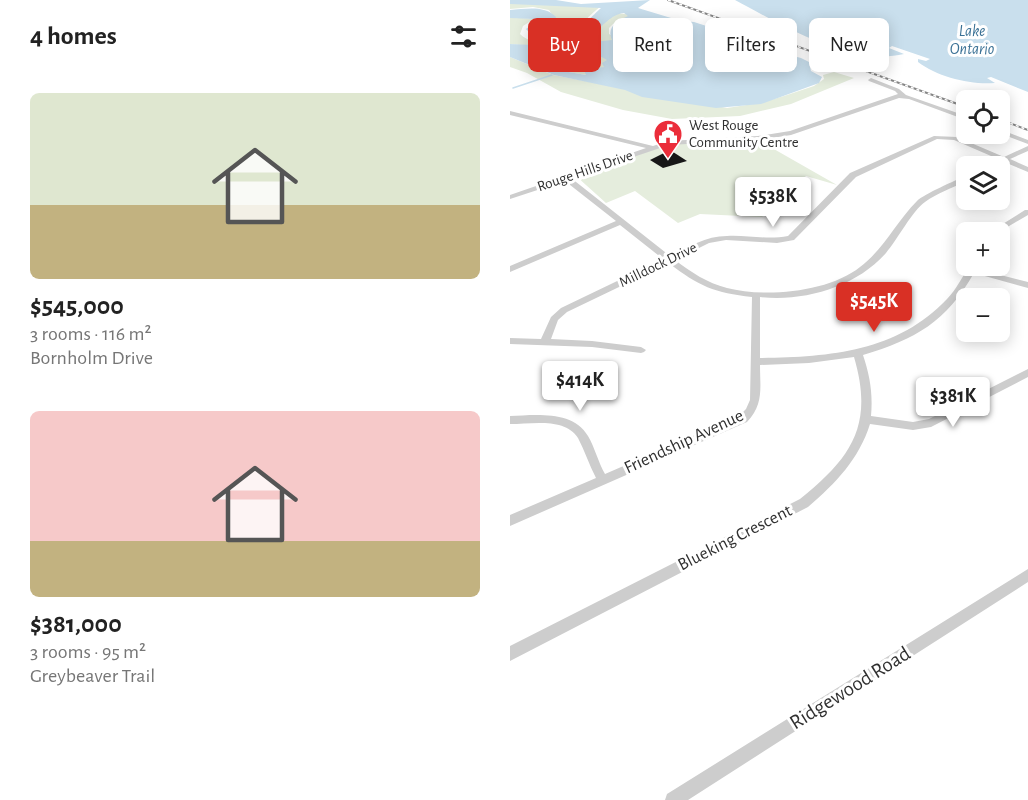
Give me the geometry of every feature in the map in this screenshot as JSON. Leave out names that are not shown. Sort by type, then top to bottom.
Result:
[{"type":"street","points":[[871,80],[897,90],[904,96],[956,114]]},
{"type":"street","name":"Rouge Hills Drive","points":[[510,197],[653,148],[689,141],[758,138],[791,133],[904,96]]},
{"type":"street","points":[[510,113],[653,148]]},
{"type":"street","points":[[1010,135],[1028,142]]},
{"type":"street","name":"Milldock Drive","points":[[545,340],[554,319],[564,310],[707,241],[726,238],[777,241],[791,238],[853,175],[936,137],[955,138],[995,156]]},
{"type":"street","points":[[1010,157],[1028,148]]},
{"type":"street","points":[[1010,162],[1028,170]]},
{"type":"street","points":[[565,177],[693,278],[712,287],[756,295],[807,293],[849,278],[861,271],[882,252],[921,201],[956,183]]},
{"type":"street","points":[[1010,223],[1028,212]]},
{"type":"street","points":[[510,269],[620,222]]},
{"type":"street","points":[[757,362],[808,361],[858,353],[888,343],[923,325],[951,302],[967,276]]},
{"type":"street","points":[[998,276],[1028,285]]},
{"type":"street","name":"Friendship Avenue","points":[[510,520],[743,418],[751,411],[755,400],[757,362],[756,295]]},
{"type":"street","points":[[510,341],[545,340],[641,350]]},
{"type":"street","name":"Blueking Crescent","points":[[510,654],[804,503],[826,486],[841,472],[859,442],[866,419],[867,387],[858,353]]},
{"type":"street","points":[[866,419],[913,426],[925,425],[1028,373]]},
{"type":"street","points":[[510,420],[547,420],[572,425],[582,434],[603,480]]},
{"type":"street","name":"Ridgewood Road","points":[[673,800],[1028,575]]},
{"type":"green space","points":[[532,2],[600,7],[587,18],[554,18],[549,10],[533,7],[510,9],[510,4]]},
{"type":"green space","points":[[616,13],[634,15],[627,18],[613,18],[609,34],[613,36],[613,40],[601,43],[601,24]]},
{"type":"green space","points":[[510,17],[528,18],[528,23],[523,26],[520,34],[526,38],[528,45],[510,44]]},
{"type":"green space","points":[[601,53],[613,55],[613,64],[601,68]]},
{"type":"green space","points":[[510,57],[528,65],[528,72],[546,72],[727,108],[760,103],[814,86],[824,79],[823,75],[834,72],[854,78],[791,104],[740,116],[672,119],[623,110],[561,92],[527,73],[510,67]]},
{"type":"green space","points":[[568,72],[592,72],[632,82]]},
{"type":"green space","points":[[758,140],[837,185],[806,176],[762,217],[700,214],[678,223],[635,191],[606,203],[576,176],[655,149],[677,144]]},
{"type":"water","points":[[510,0],[556,0],[581,4],[650,0],[638,8],[671,18],[624,18],[628,16],[624,13],[601,26],[601,18],[590,18],[601,8],[510,4]]},
{"type":"water","name":"Lake Ontario","points":[[735,0],[1028,0],[1028,92],[991,77],[987,78],[995,83],[975,83],[945,76],[918,62],[918,59],[926,61],[930,59],[892,46],[889,48],[889,18],[809,18],[809,38],[797,33],[797,18],[769,18]]},
{"type":"water","points":[[534,9],[546,11],[556,17],[510,18],[510,10]]},
{"type":"water","points":[[693,22],[705,26],[705,72],[797,72],[797,57],[809,62],[809,72],[822,77],[819,83],[761,104],[716,108],[642,97],[625,90],[547,72],[586,75],[585,72],[601,72],[601,67],[604,67],[602,63],[607,60],[601,56],[601,41],[612,40],[612,28],[613,72],[693,72]]},
{"type":"water","points":[[510,44],[528,45],[528,64],[510,57]]},
{"type":"water","name":"Lake Ontario","points":[[889,48],[904,54],[889,55]]},
{"type":"building","name":"West Rouge Community Centre","points":[[670,150],[687,161],[663,168],[650,160]]},
{"type":"waterway","points":[[513,88],[552,75]]},
{"type":"railway","points":[[668,0],[956,103]]},
{"type":"railway","points":[[1010,123],[1028,130]]},
{"type":"place","name":"West Rouge Community Centre","points":[[668,160]]}]
